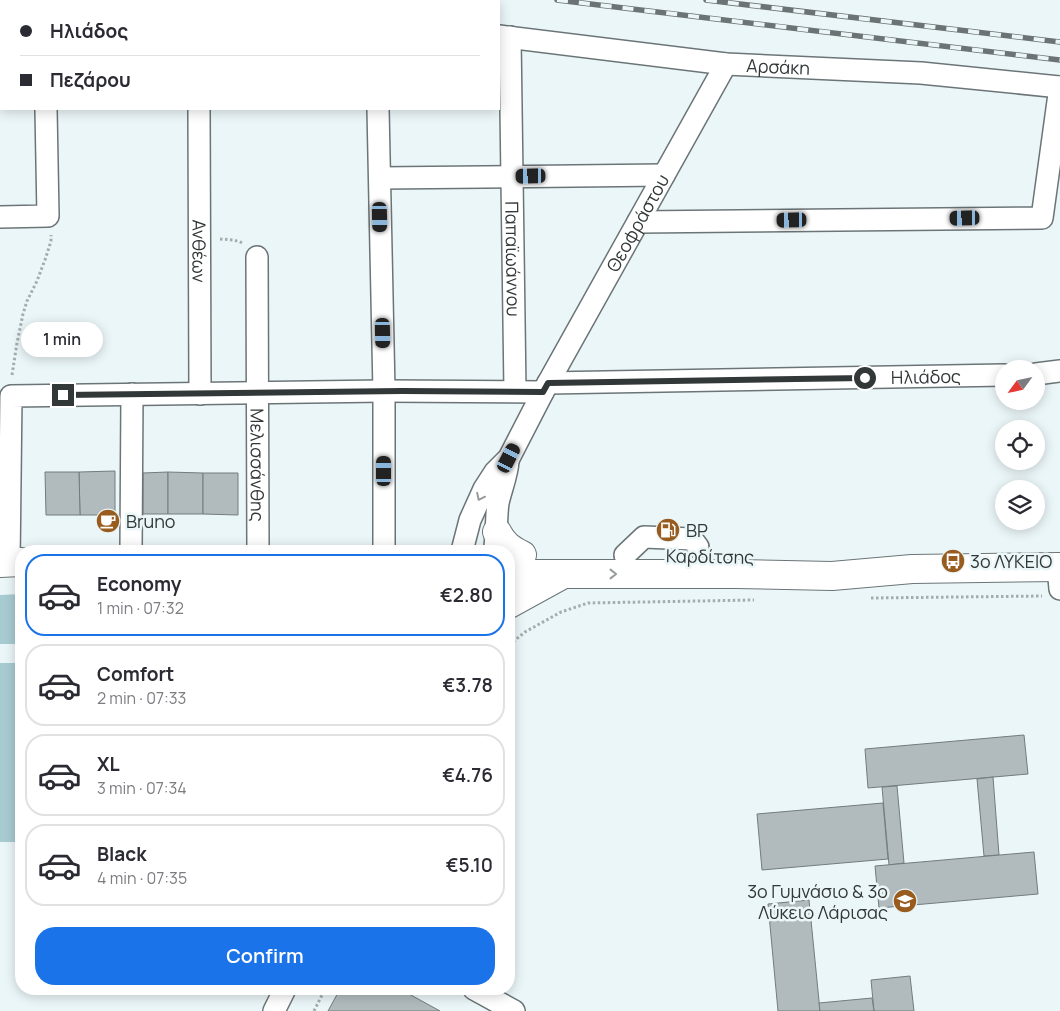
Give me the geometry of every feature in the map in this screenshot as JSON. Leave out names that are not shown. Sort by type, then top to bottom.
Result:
[{"type":"main road","name":"Καρδίτσης","points":[[515,553],[733,555],[833,561],[1057,580]]},
{"type":"main road","name":"Καρδίτσης","points":[[515,556],[564,574],[832,576],[912,569]]},
{"type":"main road","points":[[515,601],[564,574]]},
{"type":"street","name":"Αρσάκη","points":[[504,36],[726,64],[921,73],[1060,87]]},
{"type":"street","name":"Παπαϊωάννου","points":[[504,36],[512,176],[515,391]]},
{"type":"street","name":"Θεοφράστου","points":[[509,458],[726,64]]},
{"type":"street","points":[[638,222],[1042,218],[1060,87]]},
{"type":"street","points":[[0,217],[48,216],[46,110]]},
{"type":"street","name":"Ανθέων","points":[[199,110],[200,394]]},
{"type":"street","points":[[378,110],[384,392],[384,545]]},
{"type":"street","points":[[380,178],[664,175]]},
{"type":"street","name":"Μελισσάνθης","points":[[257,257],[258,545]]},
{"type":"street","points":[[1045,373],[1060,371]]},
{"type":"street","name":"Ηλιάδος","points":[[11,396],[515,391],[546,388],[995,375]]},
{"type":"street","points":[[131,545],[132,394]]},
{"type":"street","points":[[10,563],[11,396]]},
{"type":"street","points":[[464,545],[470,520],[484,489],[495,472],[509,458]]},
{"type":"street","points":[[504,545],[497,515],[498,502],[508,469],[509,458]]},
{"type":"street","points":[[625,555],[644,537],[692,538],[698,547]]},
{"type":"street","points":[[274,1011],[282,995]]},
{"type":"street","points":[[485,995],[514,1011]]},
{"type":"path","points":[[11,396],[14,359],[27,301],[37,281],[51,241],[51,225],[48,216]]},
{"type":"path","points":[[199,240],[234,240],[252,247],[257,257]]},
{"type":"path","points":[[870,598],[1057,580]]},
{"type":"path","points":[[515,640],[525,632],[561,612],[588,603],[760,600]]},
{"type":"path","points":[[314,1011],[322,995]]},
{"type":"shaded area","points":[[15,594],[15,644],[0,644],[0,595]]},
{"type":"shaded area","points":[[0,663],[15,663],[15,842],[0,842]]},
{"type":"building","points":[[115,471],[115,515],[80,515],[79,472]]},
{"type":"building","points":[[45,472],[79,472],[80,515],[46,515]]},
{"type":"building","points":[[168,472],[168,514],[143,514],[143,473]]},
{"type":"building","points":[[168,472],[203,473],[203,514],[168,514]]},
{"type":"building","points":[[203,473],[238,473],[238,515],[203,514]]},
{"type":"building","points":[[1024,735],[1028,774],[868,788],[865,749]]},
{"type":"building","points":[[993,777],[999,855],[984,856],[977,779]]},
{"type":"building","points":[[897,786],[904,863],[889,865],[882,787]]},
{"type":"building","points":[[883,803],[888,859],[762,870],[757,814]]},
{"type":"building","points":[[1034,852],[1038,894],[879,908],[875,866]]},
{"type":"building","points":[[809,900],[820,1011],[778,1011],[768,904]]},
{"type":"building","points":[[910,976],[914,1011],[874,1011],[871,980]]},
{"type":"building","points":[[337,995],[411,995],[440,1011],[328,1011]]},
{"type":"building","points":[[872,998],[874,1011],[820,1011],[819,1003]]},
{"type":"railway","points":[[557,0],[1060,60]]},
{"type":"railway","points":[[706,0],[1060,42]]},
{"type":"place","name":"Bruno","points":[[108,521]]},
{"type":"place","name":"BP","points":[[668,530]]},
{"type":"place","name":"3ο ΛΥΚΕΙΟ","points":[[953,561]]},
{"type":"place","name":"3ο Γυμνάσιο & 3ο Λύκειο Λάρισας","points":[[905,901]]},
{"type":"route","points":[[63,395],[402,391],[543,392],[548,383],[865,378]]}]
